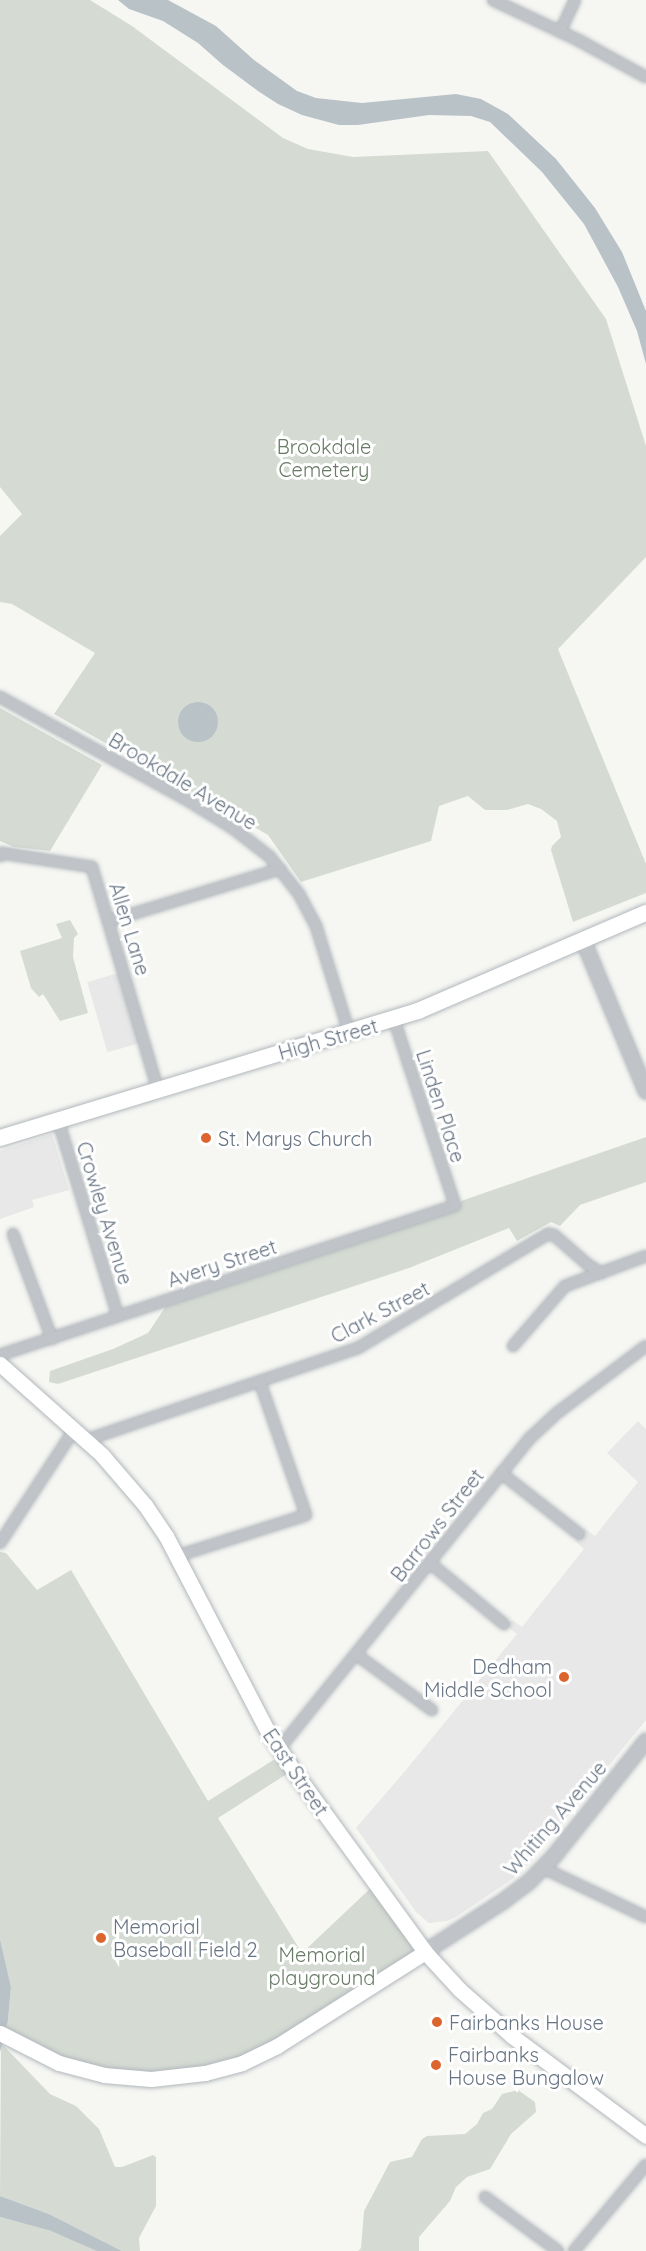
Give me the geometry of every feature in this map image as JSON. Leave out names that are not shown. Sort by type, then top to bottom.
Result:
[{"type":"main road","name":"High Street","points":[[0,1138],[394,1019],[466,993],[646,913]]},
{"type":"main road","name":"East Street","points":[[0,1364],[80,1435],[135,1491],[156,1519],[255,1709],[279,1749],[425,1952],[460,1990],[512,2036],[646,2136]]},
{"type":"main road","points":[[4,2035],[59,2063],[104,2075],[161,2079],[205,2073],[242,2062],[277,2046],[425,1952]]},
{"type":"street","points":[[493,0],[561,32],[646,77]]},
{"type":"street","points":[[561,32],[575,0]]},
{"type":"street","name":"Brookdale Avenue","points":[[0,697],[219,820],[260,848],[299,894],[316,926],[349,1032]]},
{"type":"street","name":"Allen Lane","points":[[1,855],[92,867],[158,1090]]},
{"type":"street","points":[[109,921],[280,869]]},
{"type":"street","points":[[583,940],[646,1091]]},
{"type":"street","name":"Linden Place","points":[[394,1019],[454,1204]]},
{"type":"street","name":"Crowley Avenue","points":[[58,1120],[118,1316]]},
{"type":"street","name":"Avery Street","points":[[0,1355],[454,1204]]},
{"type":"street","points":[[14,1234],[52,1339]]},
{"type":"street","name":"Clark Street","points":[[80,1435],[260,1382],[366,1344],[548,1234],[554,1235],[601,1273]]},
{"type":"street","points":[[513,1346],[560,1290],[646,1256]]},
{"type":"street","name":"Barrows Street","points":[[279,1749],[357,1655],[501,1473],[547,1421],[646,1346]]},
{"type":"street","points":[[177,1556],[306,1515],[260,1382]]},
{"type":"street","points":[[0,1544],[80,1435]]},
{"type":"street","points":[[501,1473],[579,1534]]},
{"type":"street","points":[[430,1563],[504,1624]]},
{"type":"street","points":[[357,1655],[432,1710]]},
{"type":"street","name":"Whiting Avenue","points":[[425,1952],[505,1900],[543,1868],[646,1742]]},
{"type":"street","points":[[543,1868],[646,1917]]},
{"type":"street","points":[[574,2251],[646,2165]]},
{"type":"street","points":[[485,2197],[558,2251]]},
{"type":"shaded area","points":[[118,0],[168,0],[216,26],[254,60],[297,91],[316,98],[362,103],[456,94],[481,99],[508,114],[556,159],[595,208],[622,252],[646,311],[646,364],[637,331],[618,287],[584,224],[542,172],[490,122],[471,116],[429,115],[358,125],[339,125],[302,115],[278,104],[258,91],[198,43],[163,21],[129,9]]},
{"type":"shaded area","points":[[198,702],[212,708],[218,722],[212,736],[198,742],[184,736],[178,722],[184,708]]},
{"type":"shaded area","points":[[119,973],[139,1043],[107,1052],[87,982]]},
{"type":"shaded area","points":[[52,1134],[69,1190],[32,1200],[34,1207],[0,1219],[0,1151]]},
{"type":"shaded area","name":"Dedham Middle School","points":[[638,1421],[646,1429],[646,1720],[521,1873],[456,1917],[447,1921],[429,1923],[416,1912],[356,1828],[517,1634],[507,1626],[512,1620],[522,1627],[584,1549],[575,1541],[584,1528],[595,1536],[638,1482],[607,1453]]},
{"type":"shaded area","points":[[0,1939],[11,1987],[8,2020],[0,2052]]},
{"type":"shaded area","points":[[0,2196],[49,2214],[122,2251],[97,2251],[51,2231],[0,2217]]},
{"type":"green space","name":"Brookdale Cemetery","points":[[0,0],[90,0],[132,26],[283,138],[308,149],[353,157],[488,151],[606,319],[646,446],[646,557],[558,649],[646,864],[646,893],[573,922],[551,850],[561,837],[557,821],[541,809],[528,804],[507,810],[485,810],[468,796],[439,806],[431,841],[301,882],[268,835],[54,714],[95,653],[12,604],[0,602],[0,536],[22,514],[0,487]]},
{"type":"green space","points":[[0,708],[102,765],[50,851],[14,847],[0,841]]},
{"type":"green space","points":[[70,920],[78,934],[74,938],[73,957],[88,1013],[60,1021],[43,994],[39,997],[31,988],[20,951],[62,938],[56,924]]},
{"type":"green space","points":[[646,1137],[646,1182],[580,1205],[560,1226],[551,1222],[517,1241],[509,1228],[409,1268],[58,1384],[49,1382],[50,1371],[113,1349],[148,1333],[166,1306],[448,1213],[459,1206],[461,1201]]},
{"type":"green space","name":"Memorial playground","points":[[0,1552],[6,1553],[37,1590],[71,1570],[208,1801],[283,1754],[293,1770],[218,1818],[302,1953],[375,1884],[425,1952],[242,2063],[120,2078],[3,2035],[8,2020],[11,1987],[0,1939]]},
{"type":"green space","points":[[1,2043],[50,2094],[76,2106],[99,2129],[115,2167],[122,2167],[153,2155],[156,2157],[156,2206],[139,2238],[140,2251],[122,2251],[49,2214],[0,2196]]},
{"type":"green space","points":[[518,2090],[535,2102],[536,2112],[511,2134],[490,2169],[467,2177],[456,2187],[450,2201],[419,2237],[419,2251],[358,2251],[361,2248],[364,2211],[390,2162],[412,2157],[422,2139],[427,2136],[465,2134],[477,2124],[483,2113],[492,2109],[502,2094]]},
{"type":"green space","points":[[0,2217],[51,2231],[103,2251],[0,2251]]},
{"type":"place","name":"St. Marys Church","points":[[206,1138]]},
{"type":"place","name":"Dedham Middle School","points":[[564,1677]]},
{"type":"place","name":"Memorial Baseball Field 2","points":[[101,1938]]},
{"type":"place","name":"Fairbanks House","points":[[437,2022]]},
{"type":"place","name":"Fairbanks House Bungalow","points":[[436,2065]]}]
